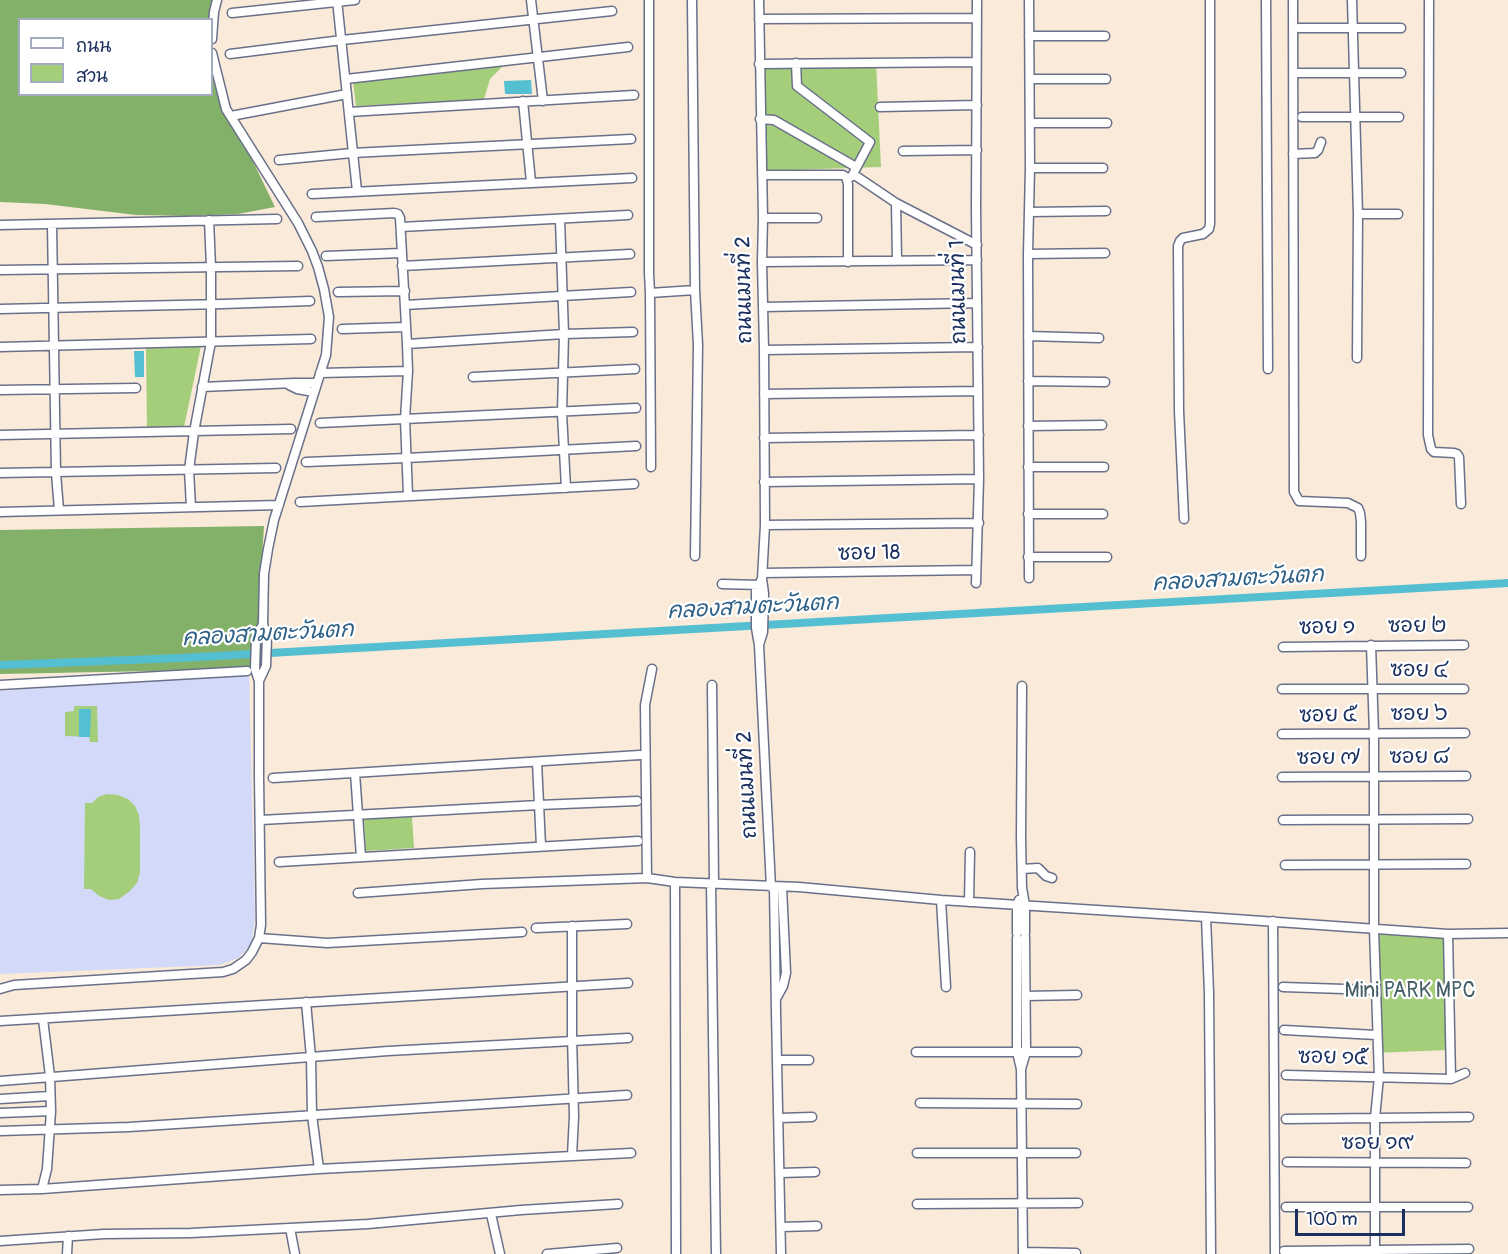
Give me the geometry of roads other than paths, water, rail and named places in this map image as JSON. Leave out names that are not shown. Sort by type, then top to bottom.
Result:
[{"type":"street","points":[[213,26],[217,0]]},
{"type":"street","points":[[232,13],[355,0]]},
{"type":"street","points":[[531,0],[543,101]]},
{"type":"street","points":[[649,0],[651,467]]},
{"type":"street","points":[[692,0],[695,290],[698,345],[695,556]]},
{"type":"street","name":"ถนนเมนที่ 2","points":[[759,0],[765,525],[762,581],[756,590],[760,612],[759,645],[776,887],[786,973],[776,1000],[777,1060]]},
{"type":"street","name":"ถนนเมนที่ 1","points":[[976,0],[979,435],[976,584]]},
{"type":"street","points":[[1029,0],[1029,578]]},
{"type":"street","points":[[1184,519],[1179,411],[1178,246],[1183,238],[1203,234],[1209,229],[1210,224],[1210,0]]},
{"type":"street","points":[[1266,0],[1268,369]]},
{"type":"street","points":[[1293,0],[1294,492],[1299,501],[1348,503],[1358,508],[1361,522],[1361,556]]},
{"type":"street","points":[[1352,0],[1358,214],[1357,358]]},
{"type":"street","points":[[1429,0],[1428,435],[1431,449],[1434,452],[1454,453],[1459,457],[1461,504]]},
{"type":"street","points":[[337,1],[357,191]]},
{"type":"street","points":[[230,54],[612,10]]},
{"type":"street","points":[[759,19],[976,18]]},
{"type":"street","points":[[1299,28],[1401,28]]},
{"type":"street","points":[[1029,36],[1105,36]]},
{"type":"street","points":[[346,79],[628,47]]},
{"type":"street","points":[[0,989],[14,985],[223,972],[233,969],[246,960],[259,938],[261,820],[259,681],[266,666],[262,633],[264,574],[274,520],[326,355],[329,317],[318,267],[298,223],[226,108],[213,57]]},
{"type":"street","points":[[759,64],[976,62]]},
{"type":"street","points":[[796,63],[796,86],[870,142],[852,174],[848,262]]},
{"type":"street","points":[[1297,73],[1401,73]]},
{"type":"street","points":[[1030,80],[1106,80]]},
{"type":"street","points":[[231,116],[347,94]]},
{"type":"street","points":[[349,112],[634,95]]},
{"type":"street","points":[[523,101],[531,182]]},
{"type":"street","points":[[880,106],[977,105]]},
{"type":"street","points":[[1302,117],[1399,117]]},
{"type":"street","points":[[760,119],[774,120],[896,203],[977,245]]},
{"type":"street","points":[[1030,123],[1107,123]]},
{"type":"street","points":[[279,160],[352,153],[630,139]]},
{"type":"street","points":[[1293,154],[1315,153],[1321,142]]},
{"type":"street","points":[[903,151],[977,150]]},
{"type":"street","points":[[1030,168],[1103,168]]},
{"type":"street","points":[[762,175],[852,174]]},
{"type":"street","points":[[312,194],[632,178]]},
{"type":"street","points":[[896,203],[897,260]]},
{"type":"street","points":[[1029,212],[1106,211]]},
{"type":"street","points":[[316,217],[394,213],[400,218],[408,371],[405,419],[408,495]]},
{"type":"street","points":[[1358,214],[1398,214]]},
{"type":"street","points":[[401,227],[628,215]]},
{"type":"street","points":[[763,218],[817,218]]},
{"type":"street","points":[[0,225],[277,219]]},
{"type":"street","points":[[191,507],[189,470],[211,342],[212,267],[209,220]]},
{"type":"street","points":[[560,220],[564,334],[562,412],[566,488]]},
{"type":"street","points":[[52,224],[56,472],[59,510]]},
{"type":"street","points":[[326,256],[401,253]]},
{"type":"street","points":[[1028,254],[1105,253]]},
{"type":"street","points":[[402,266],[630,254]]},
{"type":"street","points":[[762,262],[977,260]]},
{"type":"street","points":[[0,270],[298,266]]},
{"type":"street","points":[[650,292],[695,290]]},
{"type":"street","points":[[338,292],[405,291]]},
{"type":"street","points":[[405,305],[632,292]]},
{"type":"street","points":[[0,309],[310,301]]},
{"type":"street","points":[[764,307],[977,303]]},
{"type":"street","points":[[342,329],[406,327]]},
{"type":"street","points":[[407,344],[633,332]]},
{"type":"street","points":[[1028,336],[1099,338]]},
{"type":"street","points":[[0,346],[311,339]]},
{"type":"street","points":[[764,350],[978,347]]},
{"type":"street","points":[[473,377],[635,369]]},
{"type":"street","points":[[320,373],[408,371]]},
{"type":"street","points":[[1028,381],[1105,382]]},
{"type":"street","points":[[202,387],[294,383],[315,388]]},
{"type":"street","points":[[0,390],[136,388]]},
{"type":"street","points":[[764,394],[978,391]]},
{"type":"street","points":[[320,423],[636,408]]},
{"type":"street","points":[[1028,426],[1102,425]]},
{"type":"street","points":[[0,435],[291,429]]},
{"type":"street","points":[[764,438],[979,435]]},
{"type":"street","points":[[306,462],[636,446]]},
{"type":"street","points":[[1028,467],[1104,467]]},
{"type":"street","points":[[0,473],[276,468]]},
{"type":"street","points":[[764,482],[979,479]]},
{"type":"street","points":[[300,502],[634,484]]},
{"type":"street","points":[[0,512],[279,505]]},
{"type":"street","points":[[1028,514],[1103,514]]},
{"type":"street","points":[[765,525],[979,523]]},
{"type":"street","points":[[1028,557],[1107,557]]},
{"type":"street","name":"ซอย 18","points":[[722,584],[976,570]]},
{"type":"street","points":[[262,633],[301,633]]},
{"type":"street","points":[[251,670],[262,633]]},
{"type":"street","points":[[1371,645],[1374,733],[1375,990],[1379,1077],[1375,1118],[1375,1252]]},
{"type":"street","name":"ซอย ๒","points":[[1371,645],[1464,645]]},
{"type":"street","name":"ซอย ๑","points":[[1283,647],[1371,645]]},
{"type":"street","points":[[647,878],[645,705],[652,669]]},
{"type":"street","points":[[251,670],[259,681]]},
{"type":"street","points":[[0,685],[251,670]]},
{"type":"street","points":[[712,685],[716,1254]]},
{"type":"street","points":[[1022,686],[1022,1052]]},
{"type":"street","name":"ซอย ๔","points":[[1282,689],[1464,689]]},
{"type":"street","name":"ซอย ๖","points":[[1374,733],[1465,733]]},
{"type":"street","name":"ซอย ๕","points":[[1282,734],[1374,733]]},
{"type":"street","points":[[273,778],[639,755]]},
{"type":"street","points":[[537,762],[542,846]]},
{"type":"street","points":[[355,773],[361,856]]},
{"type":"street","name":"ซอย ๘","points":[[1373,777],[1466,776]]},
{"type":"street","name":"ซอย ๗","points":[[1282,777],[1373,777]]},
{"type":"street","points":[[261,820],[637,801]]},
{"type":"street","points":[[1283,820],[1468,819]]},
{"type":"street","points":[[279,861],[638,841]]},
{"type":"street","points":[[969,902],[970,852]]},
{"type":"street","points":[[1285,865],[1466,864]]},
{"type":"street","points":[[1022,869],[1038,868],[1046,876],[1052,878]]},
{"type":"street","points":[[358,893],[482,884],[647,878],[675,882],[809,888],[941,900],[1448,934],[1508,933]]},
{"type":"street","points":[[675,882],[676,1254]]},
{"type":"street","points":[[941,900],[946,987]]},
{"type":"street","points":[[1206,917],[1209,993],[1211,1254]]},
{"type":"street","points":[[1274,921],[1275,1254]]},
{"type":"street","points":[[537,928],[627,924]]},
{"type":"street","points":[[572,926],[572,1156]]},
{"type":"street","points":[[259,938],[327,943],[522,932]]},
{"type":"street","points":[[1448,934],[1451,1079],[1465,1073]]},
{"type":"street","points":[[1021,935],[1026,996],[1021,1069],[1023,1253],[1076,1252]]},
{"type":"street","points":[[0,981],[14,985]]},
{"type":"street","points":[[0,1021],[628,983]]},
{"type":"street","points":[[1283,987],[1375,990]]},
{"type":"street","points":[[1026,996],[1077,995]]},
{"type":"street","points":[[306,1002],[311,1057],[312,1115],[319,1169]]},
{"type":"street","points":[[42,1189],[47,1169],[51,1111],[50,1076],[43,1019]]},
{"type":"street","points":[[1284,1030],[1377,1035]]},
{"type":"street","points":[[0,1081],[311,1057],[628,1038]]},
{"type":"street","points":[[916,1052],[1077,1052]]},
{"type":"street","points":[[781,1254],[777,1060],[809,1060]]},
{"type":"street","name":"ซอย ๑๕","points":[[1287,1075],[1451,1079]]},
{"type":"street","points":[[0,1099],[50,1095]]},
{"type":"street","points":[[0,1131],[129,1127],[627,1095]]},
{"type":"street","points":[[920,1103],[1077,1104]]},
{"type":"street","points":[[0,1113],[51,1111]]},
{"type":"street","points":[[779,1118],[812,1117]]},
{"type":"street","points":[[1286,1119],[1469,1117]]},
{"type":"street","points":[[0,1190],[319,1169],[631,1153]]},
{"type":"street","points":[[917,1153],[1076,1153]]},
{"type":"street","name":"ซอย ๑๙","points":[[1287,1162],[1466,1163]]},
{"type":"street","points":[[780,1173],[815,1172]]},
{"type":"street","points":[[917,1204],[1078,1203]]},
{"type":"street","points":[[0,1240],[368,1224],[618,1204]]},
{"type":"street","points":[[1286,1207],[1468,1207]]},
{"type":"street","points":[[491,1214],[500,1254]]},
{"type":"street","points":[[781,1227],[817,1226]]},
{"type":"street","points":[[290,1228],[295,1254]]},
{"type":"street","points":[[68,1236],[68,1254]]},
{"type":"street","points":[[547,1254],[617,1248]]},
{"type":"street","points":[[1284,1251],[1375,1252],[1469,1249]]},
{"type":"water","points":[[531,80],[532,94],[505,94],[504,81]]},
{"type":"water","points":[[134,351],[144,351],[144,377],[135,377]]},
{"type":"water","points":[[79,709],[91,709],[90,737],[79,737]]},
{"type":"waterway","name":"คลองสามตะวันตก","points":[[0,665],[181,658],[1508,583]]},
{"type":"park label","name":"Mini PARK MPC","points":[[1410,992]]}]
